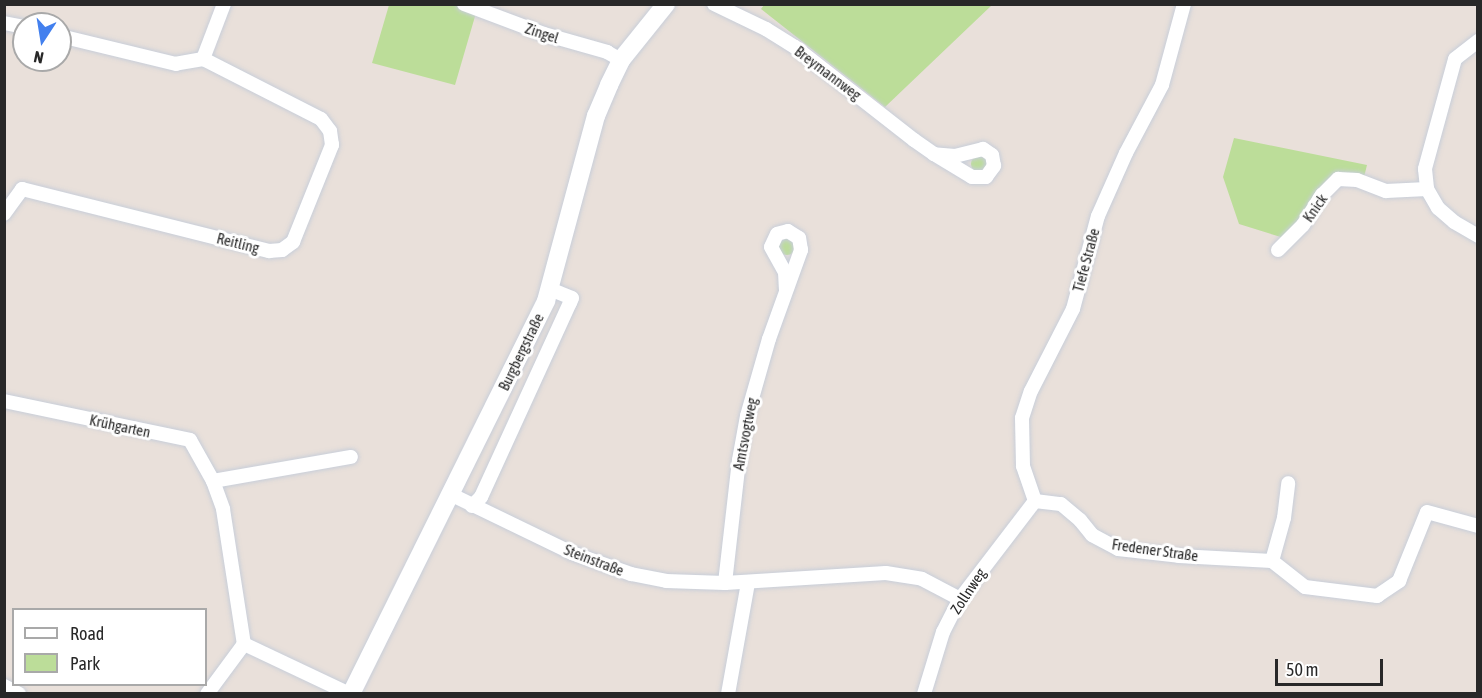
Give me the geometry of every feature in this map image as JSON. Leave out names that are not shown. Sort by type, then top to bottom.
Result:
[{"type":"street","points":[[72,39],[176,64],[203,59],[224,4]]},
{"type":"street","name":"Zingel","points":[[464,4],[544,34],[608,52],[621,60]]},
{"type":"street","name":"Burgbergstraße","points":[[350,693],[550,289],[596,116],[621,60],[666,4]]},
{"type":"street","name":"Breymannweg","points":[[714,4],[766,29],[795,47],[934,154]]},
{"type":"street","name":"Tiefe Straße","points":[[1035,501],[1023,466],[1022,418],[1031,391],[1073,309],[1098,216],[1126,153],[1162,85],[1184,4]]},
{"type":"street","points":[[1478,41],[1455,59],[1425,169],[1427,189],[1438,208],[1454,222],[1478,236]]},
{"type":"street","name":"Reitling","points":[[4,214],[22,189],[269,251],[282,250],[293,242],[332,145],[330,131],[321,118],[203,59]]},
{"type":"street","name":"Knick","points":[[1278,250],[1304,225],[1322,195],[1338,179],[1357,180],[1386,191],[1427,189]]},
{"type":"street","points":[[472,506],[481,497],[572,298],[550,289]]},
{"type":"street","name":"Amtsvogtweg","points":[[725,584],[745,427],[757,376],[786,289]]},
{"type":"street","name":"Krühgarten","points":[[4,401],[189,440],[213,481],[224,509],[243,644]]},
{"type":"street","points":[[213,481],[351,458]]},
{"type":"street","points":[[1288,483],[1284,518],[1272,561],[1305,587],[1377,596],[1399,581],[1427,512],[1478,526]]},
{"type":"street","name":"Steinstraße","points":[[450,494],[572,553],[631,574],[666,581],[725,584],[895,574],[922,579],[960,599]]},
{"type":"street","name":"Fredener Straße","points":[[1035,501],[1053,501],[1067,508],[1100,541],[1118,549],[1179,556],[1272,561]]},
{"type":"street","name":"Zollnweg","points":[[924,693],[943,632],[960,599],[1035,501]]},
{"type":"street","points":[[728,693],[748,583]]},
{"type":"street","points":[[207,693],[243,644],[350,693]]},
{"type":"street","points":[[4,686],[19,693]]},
{"type":"green space","points":[[389,5],[454,5],[476,13],[455,85],[372,63]]},
{"type":"green space","points":[[764,5],[992,5],[885,107],[761,9]]},
{"type":"green space","points":[[1234,138],[1367,165],[1364,177],[1344,173],[1326,181],[1297,224],[1284,238],[1239,224],[1223,177]]},
{"type":"green space","points":[[979,156],[985,158],[987,164],[985,170],[979,172],[973,170],[971,164],[973,158]]},
{"type":"green space","points":[[787,239],[793,241],[795,247],[793,253],[787,255],[781,253],[779,247],[781,241]]}]
